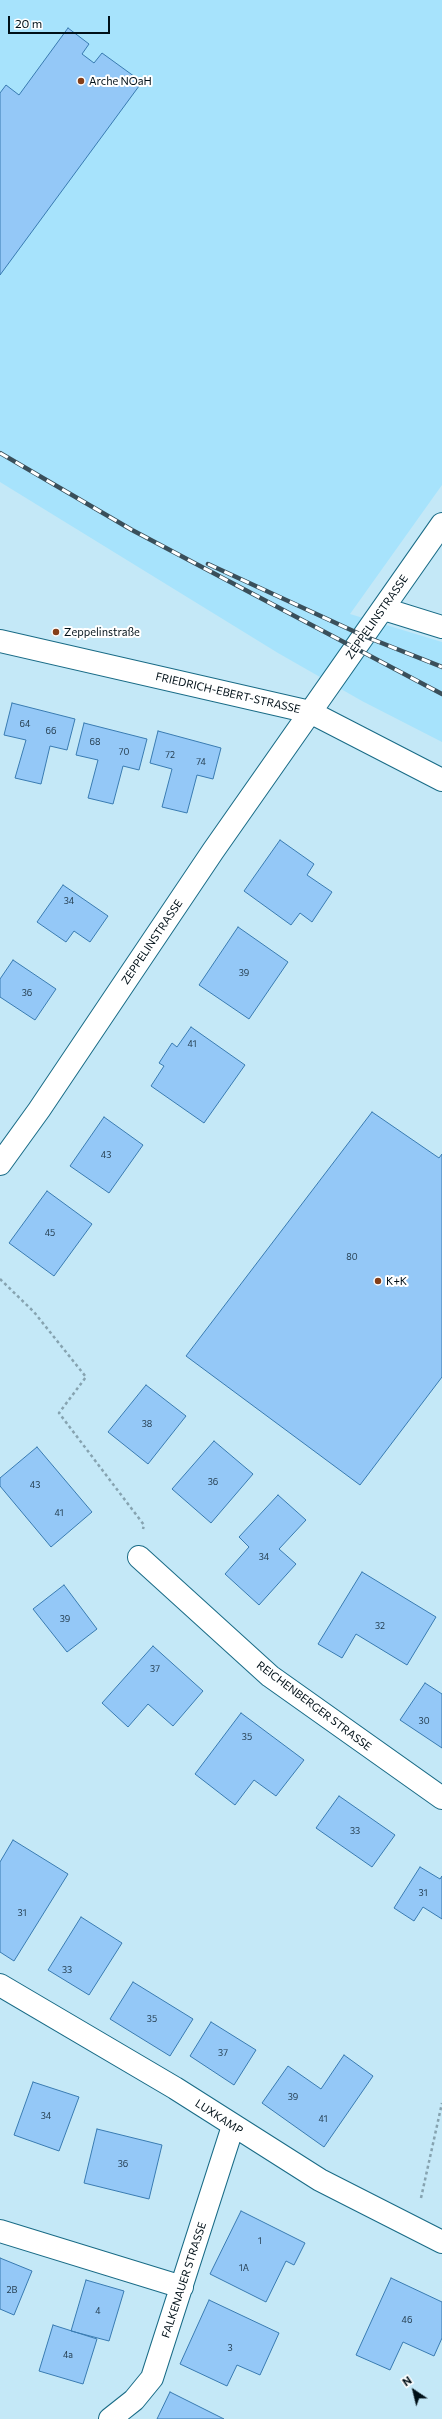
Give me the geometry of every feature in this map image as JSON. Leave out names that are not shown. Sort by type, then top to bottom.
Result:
[{"type":"street","name":"ZEPPELINSTRASSE","points":[[0,1164],[39,1110],[213,851],[442,524]]},
{"type":"street","points":[[384,608],[442,627]]},
{"type":"street","name":"FRIEDRICH-EBERT-STRASSE","points":[[0,641],[310,712],[442,780]]},
{"type":"street","name":"REICHENBERGER STRASSE","points":[[139,1557],[270,1676],[442,1798]]},
{"type":"street","name":"LUXKAMP","points":[[0,1985],[174,2088],[320,2180],[442,2242]]},
{"type":"street","name":"FALKENAUER STRASSE","points":[[110,2419],[134,2400],[152,2378],[233,2126]]},
{"type":"street","points":[[0,2231],[182,2287]]},
{"type":"path","points":[[0,1279],[34,1312],[86,1376],[58,1413],[144,1525],[139,1557]]},
{"type":"path","points":[[414,2228],[442,2103]]},
{"type":"shaded area","points":[[0,0],[442,0],[442,485],[350,614],[442,642],[442,742],[362,701],[278,653],[0,482]]},
{"type":"building","points":[[68,28],[89,44],[82,54],[94,63],[102,53],[142,82],[0,275],[0,93],[6,85],[19,95]]},
{"type":"building","points":[[12,703],[75,719],[67,750],[50,746],[41,784],[15,778],[26,740],[4,735]]},
{"type":"building","points":[[84,723],[147,739],[139,770],[123,766],[113,804],[88,798],[98,760],[76,755]]},
{"type":"building","points":[[158,731],[221,748],[213,779],[197,775],[187,813],[162,807],[172,769],[150,763]]},
{"type":"building","points":[[280,840],[314,864],[307,875],[332,892],[312,922],[300,913],[291,925],[244,891]]},
{"type":"building","points":[[63,885],[108,916],[90,942],[74,931],[66,942],[37,922]]},
{"type":"building","points":[[238,927],[288,962],[249,1019],[199,985]]},
{"type":"building","points":[[13,960],[56,989],[35,1020],[0,997],[0,979]]},
{"type":"building","points":[[191,1027],[245,1065],[204,1123],[151,1086],[164,1066],[159,1063],[172,1043],[177,1047]]},
{"type":"building","points":[[372,1112],[439,1158],[442,1154],[442,1377],[360,1485],[186,1356]]},
{"type":"building","points":[[104,1117],[143,1145],[109,1193],[70,1166]]},
{"type":"building","points":[[47,1191],[92,1224],[54,1276],[9,1243]]},
{"type":"building","points":[[146,1385],[186,1416],[148,1464],[108,1432]]},
{"type":"building","points":[[214,1441],[253,1474],[211,1523],[172,1489]]},
{"type":"building","points":[[37,1447],[92,1512],[51,1547],[0,1486],[0,1478]]},
{"type":"building","points":[[278,1495],[306,1520],[279,1549],[296,1564],[259,1605],[225,1574],[249,1547],[239,1537]]},
{"type":"building","points":[[362,1572],[436,1617],[407,1665],[356,1634],[342,1658],[318,1644]]},
{"type":"building","points":[[64,1585],[97,1629],[67,1652],[33,1609]]},
{"type":"building","points":[[153,1646],[203,1691],[173,1726],[148,1704],[128,1727],[102,1703]]},
{"type":"building","points":[[425,1683],[442,1694],[442,1748],[400,1720]]},
{"type":"building","points":[[241,1713],[304,1760],[276,1796],[254,1780],[235,1805],[195,1774]]},
{"type":"building","points":[[339,1796],[395,1835],[372,1867],[316,1828]]},
{"type":"building","points":[[13,1840],[68,1874],[14,1961],[0,1952],[0,1862]]},
{"type":"building","points":[[420,1867],[440,1879],[442,1876],[442,1919],[423,1907],[414,1921],[394,1908]]},
{"type":"building","points":[[81,1917],[122,1943],[89,1995],[48,1970]]},
{"type":"building","points":[[133,1982],[193,2019],[170,2056],[110,2019]]},
{"type":"building","points":[[211,2022],[256,2050],[234,2085],[190,2056]]},
{"type":"building","points":[[344,2055],[373,2076],[324,2147],[262,2103],[288,2066],[321,2089]]},
{"type":"building","points":[[33,2082],[79,2097],[59,2151],[14,2135]]},
{"type":"building","points":[[97,2129],[162,2145],[149,2199],[84,2183]]},
{"type":"building","points":[[241,2211],[305,2243],[294,2265],[286,2261],[266,2302],[210,2274]]},
{"type":"building","points":[[0,2258],[32,2271],[14,2315],[0,2309]]},
{"type":"building","points":[[391,2278],[442,2302],[442,2338],[434,2356],[403,2342],[390,2370],[356,2355]]},
{"type":"building","points":[[86,2280],[124,2291],[109,2341],[71,2331]]},
{"type":"building","points":[[209,2300],[279,2333],[260,2375],[237,2365],[227,2386],[180,2364]]},
{"type":"building","points":[[53,2325],[97,2339],[83,2384],[39,2371]]},
{"type":"building","points":[[170,2392],[224,2419],[157,2419]]},
{"type":"railway","points":[[0,453],[132,530],[442,694]]},
{"type":"railway","points":[[208,564],[364,636],[442,667]]},
{"type":"place","name":"Arche NOaH","points":[[81,81]]},
{"type":"place","name":"Zeppelinstraße","points":[[56,632]]},
{"type":"place","name":"K+K","points":[[378,1281]]}]
